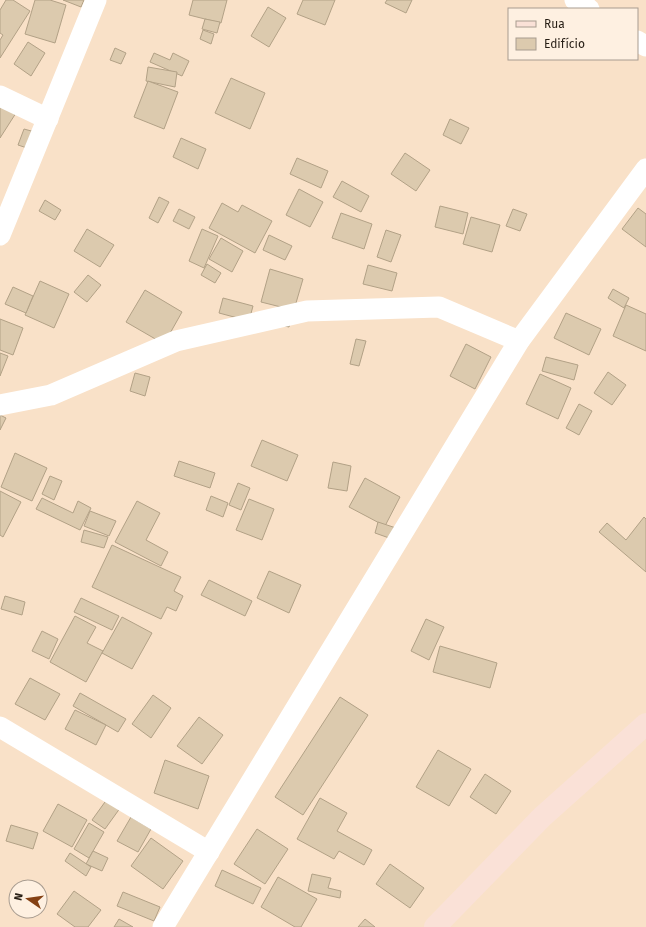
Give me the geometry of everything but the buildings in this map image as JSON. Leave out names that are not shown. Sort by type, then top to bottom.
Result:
[{"type":"main road","points":[[435,927],[542,817],[646,724]]},
{"type":"street","points":[[0,235],[96,0]]},
{"type":"street","points":[[575,0],[587,8]]},
{"type":"street","points":[[0,96],[48,119]]},
{"type":"street","points":[[163,927],[519,341],[646,168]]},
{"type":"street","points":[[0,405],[51,395],[176,342],[307,311],[440,307],[519,341]]},
{"type":"street","points":[[0,727],[209,852]]}]
